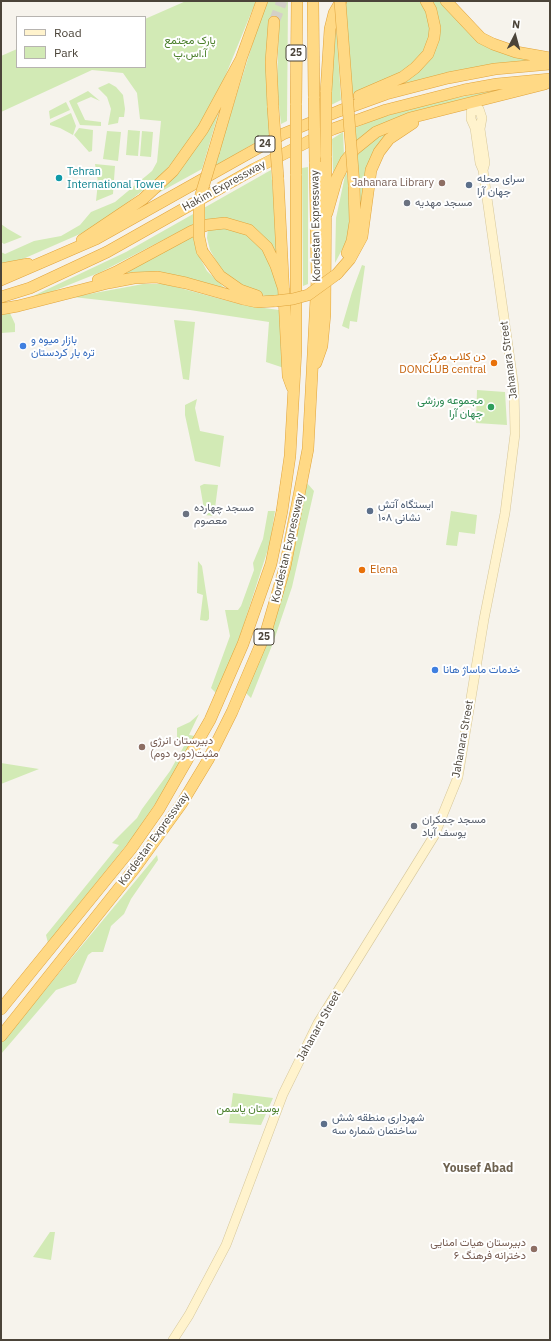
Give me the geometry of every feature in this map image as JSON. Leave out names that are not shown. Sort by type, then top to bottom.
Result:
[{"type":"highway","points":[[262,1],[241,59],[199,201],[199,237],[202,251],[215,270],[231,284],[249,294],[276,301]]},
{"type":"highway","name":"Kordestan Expressway","points":[[1,1009],[131,849],[170,791],[210,720],[243,644],[271,564],[282,511],[290,456],[295,396],[296,1]]},
{"type":"highway","name":"Kordestan Expressway","points":[[1,1036],[157,839],[208,760],[232,712],[266,632],[285,567],[308,449],[317,279],[313,1]]},
{"type":"highway","points":[[313,371],[322,346],[325,314],[327,213],[326,92],[330,29],[334,14],[340,1]]},
{"type":"highway","points":[[337,274],[345,258],[354,230],[354,185],[340,1]]},
{"type":"highway","points":[[308,123],[337,106],[403,76],[421,63],[432,46],[435,28],[431,10],[426,1]]},
{"type":"highway","points":[[446,1],[481,38],[516,52],[550,58]]},
{"type":"highway","points":[[274,22],[271,62],[288,376],[295,396]]},
{"type":"highway","points":[[1,269],[52,260],[143,199],[173,171],[203,129],[241,59]]},
{"type":"highway","name":"Hakim Expressway","points":[[1,280],[52,260],[96,239],[283,134],[369,99],[428,83],[495,69],[550,64]]},
{"type":"highway","name":"Hakim Expressway","points":[[1,297],[30,288],[72,270],[107,252],[254,169],[333,129],[394,108],[464,90],[526,80],[550,78]]},
{"type":"highway","points":[[327,213],[337,178],[346,160],[355,149],[370,136],[383,128],[433,112],[550,83]]},
{"type":"highway","points":[[1,308],[18,306],[122,280],[157,277],[186,283],[257,302],[293,299],[308,295],[337,274],[350,259],[362,237],[370,175],[379,152],[396,133],[433,112]]},
{"type":"highway","points":[[68,293],[116,272],[192,231],[206,225],[226,223],[249,230],[268,247],[284,290]]},
{"type":"main road","name":"Jahanara Street","points":[[173,1340],[189,1315],[226,1245],[283,1094],[318,1023],[434,836],[458,777],[484,619],[505,513],[515,434],[514,388],[483,170],[480,163],[475,128],[471,119],[471,112],[476,109],[480,109],[481,113],[480,129],[485,163],[483,170]]},
{"type":"green space","name":"پارک مجتمع آ.اس.پ","points":[[186,1],[256,1],[222,84],[195,133],[179,156],[155,181],[96,227],[16,262],[1,263],[1,252],[5,254],[34,241],[61,236],[80,225],[91,212],[115,202],[152,171],[157,162],[161,121],[140,119],[137,93],[123,73],[92,70],[1,112],[1,56],[16,49],[16,68],[146,68],[146,19]]},
{"type":"green space","points":[[266,1],[288,1],[287,121],[281,124],[277,87],[279,20],[270,19],[266,56],[270,134],[214,167]]},
{"type":"green space","points":[[346,1],[422,1],[427,10],[432,29],[427,50],[407,70],[351,95]]},
{"type":"green space","points":[[430,1],[442,1],[465,28],[538,60],[369,94],[354,100],[406,77],[431,57]]},
{"type":"green space","points":[[336,24],[341,100],[331,105],[331,55]]},
{"type":"green space","points":[[109,83],[116,87],[123,95],[125,109],[124,117],[119,117],[118,123],[108,125],[111,109],[107,97],[98,88]]},
{"type":"green space","points":[[529,85],[406,117],[352,149],[350,130],[379,118],[432,103]]},
{"type":"green space","points":[[88,91],[100,101],[91,97],[77,103],[85,120],[101,122],[101,126],[80,125],[69,101]]},
{"type":"green space","points":[[66,102],[70,110],[50,119],[49,111]]},
{"type":"green space","points":[[220,108],[202,169],[151,197]]},
{"type":"green space","points":[[71,113],[76,126],[73,135],[60,128],[50,125],[50,123]]},
{"type":"green space","points":[[396,126],[385,139],[353,245],[354,158],[363,145]]},
{"type":"green space","points":[[79,128],[93,130],[92,151],[89,152],[74,135]]},
{"type":"green space","points":[[128,130],[140,131],[138,156],[126,155]]},
{"type":"green space","points":[[107,131],[121,132],[118,161],[103,159]]},
{"type":"green space","points":[[142,131],[153,132],[151,157],[140,156]]},
{"type":"green space","points":[[343,132],[344,155],[333,173],[332,139]]},
{"type":"green space","points":[[95,164],[115,166],[113,194],[96,201],[98,182]]},
{"type":"green space","points":[[308,167],[308,284],[303,286],[302,168]]},
{"type":"green space","points":[[271,170],[278,247],[276,255],[270,244],[260,233],[245,223],[233,220],[194,224],[101,272],[46,294],[33,296],[126,252]]},
{"type":"green space","points":[[346,171],[348,181],[350,227],[346,242],[335,263],[336,218]]},
{"type":"green space","points":[[1,224],[22,237],[4,244],[1,242]]},
{"type":"green space","points":[[222,227],[238,229],[260,241],[284,296],[266,296],[252,293],[228,277],[219,266],[210,250],[207,238],[208,228]]},
{"type":"green space","points":[[192,233],[199,256],[207,271],[230,293],[170,275],[126,273]]},
{"type":"green space","points":[[362,265],[365,266],[357,322],[350,321],[349,329],[342,326]]},
{"type":"green space","points":[[143,284],[165,284],[243,305],[279,310],[284,368],[266,362],[269,322],[190,310],[73,297]]},
{"type":"green space","points":[[9,311],[15,324],[15,332],[1,333],[1,313]]},
{"type":"green space","points":[[174,320],[195,322],[189,380],[183,379]]},
{"type":"green space","name":"مجموعه ورزشی جهان آرا","points":[[477,390],[505,392],[507,425],[476,423]]},
{"type":"green space","points":[[197,399],[195,408],[200,431],[224,436],[220,467],[195,461],[185,415],[185,405]]},
{"type":"green space","points":[[307,483],[314,491],[292,587],[273,643],[251,698],[246,693],[284,589]]},
{"type":"green space","points":[[204,484],[218,485],[214,516],[205,515],[200,486]]},
{"type":"green space","points":[[268,511],[275,511],[270,543],[240,636],[217,694],[211,688],[230,636],[225,610],[238,610],[241,606],[254,570],[253,563],[263,539]]},
{"type":"green space","points":[[451,511],[477,515],[475,534],[459,532],[457,546],[446,545]]},
{"type":"green space","points":[[198,561],[202,566],[209,612],[209,619],[207,621],[200,620],[203,595],[197,593]]},
{"type":"green space","points":[[199,714],[189,735],[195,736],[168,785],[132,838],[48,943],[46,935],[119,845],[112,843],[137,818],[170,771],[188,739],[177,743],[177,728],[190,722]]},
{"type":"green space","points":[[1,763],[39,769],[1,784]]},
{"type":"green space","points":[[157,855],[158,860],[131,899],[124,914],[111,926],[103,952],[92,952],[88,955],[76,983],[56,990],[1,1054],[1,1043]]},
{"type":"green space","name":"بوستان یاسمن","points":[[233,1093],[273,1098],[261,1125],[229,1123]]},
{"type":"green space","points":[[50,1232],[55,1232],[51,1260],[33,1257]]},
{"type":"tunnel","points":[[274,22],[282,1]]},
{"type":"place","name":"Tehran International Tower","points":[[59,178]]},
{"type":"place","name":"Jahanara Library","points":[[442,183]]},
{"type":"place","name":"سرای محله جهان آرا","points":[[469,185]]},
{"type":"place","name":"مسجد مهدیه","points":[[407,203]]},
{"type":"place","name":"بازار میوه و تره بار کردستان","points":[[23,346]]},
{"type":"place","name":"دن کلاب مرکز DONCLUB central","points":[[494,363]]},
{"type":"place","name":"مجموعه ورزشی جهان آرا","points":[[491,407]]},
{"type":"place","name":"ایستگاه آتش نشانی ۱۰۸","points":[[370,511]]},
{"type":"place","name":"مسجد چهارده معصوم","points":[[186,514]]},
{"type":"place","name":"Elena","points":[[362,570]]},
{"type":"place","name":"خدمات ماساژ هانا","points":[[435,670]]},
{"type":"place","name":"دبیرستان انرژی مثبت(دوره دوم)","points":[[142,747]]},
{"type":"place","name":"مسجد جمکران یوسف آباد","points":[[414,826]]},
{"type":"place","name":"شهرداری منطقه شش ساختمان شماره سه","points":[[324,1124]]},
{"type":"place","name":"دبیرستان هیات امنایی دخترانه فرهنگ ۶","points":[[534,1249]]},
{"type":"district","name":"Yousef Abad","points":[[478,1169]]}]
